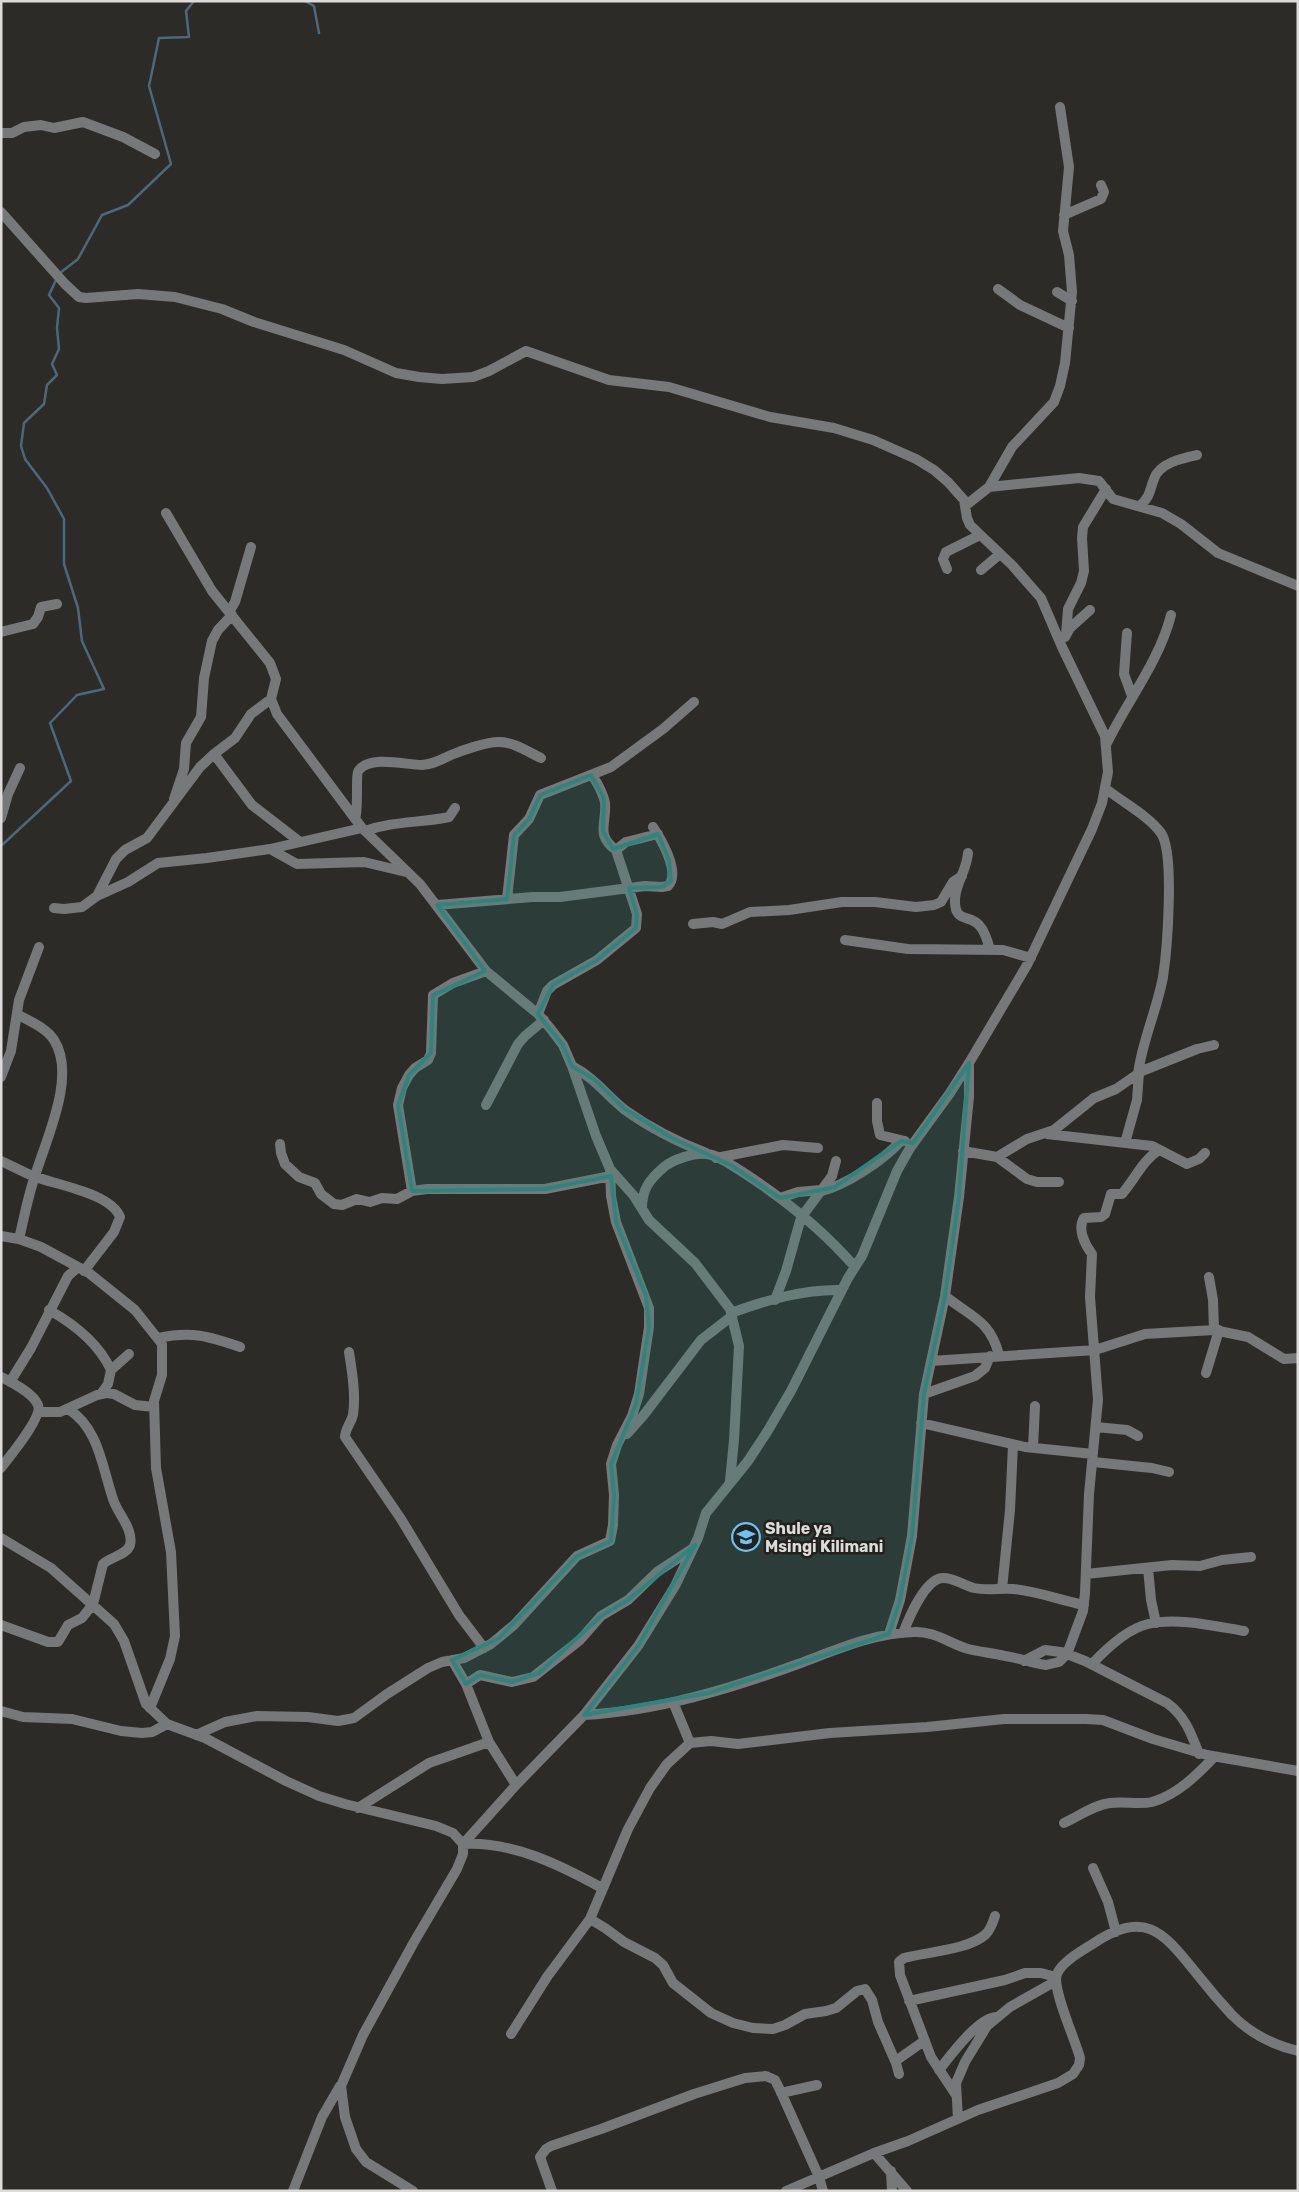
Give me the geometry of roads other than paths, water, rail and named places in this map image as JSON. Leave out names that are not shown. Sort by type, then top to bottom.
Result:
[{"type":"street","points":[[965,506],[989,487],[1012,447],[1054,402],[1065,363],[1072,301],[1069,255],[1063,231],[1069,167],[1060,107]]},
{"type":"street","points":[[1,133],[12,133],[20,127],[41,125],[54,128],[84,122],[128,139],[154,154]]},
{"type":"street","points":[[1064,215],[1101,199],[1104,192],[1101,185]]},
{"type":"street","points":[[1,212],[64,284],[79,297],[138,294],[175,297],[222,309],[254,322],[344,350],[396,374],[419,377],[442,379],[473,377],[489,371],[526,351],[609,380],[668,387],[763,415],[834,428],[866,438],[916,459],[934,470],[959,493],[965,506],[966,518],[980,535],[1032,586],[1041,598],[1062,647],[1105,736],[1108,772],[1102,803],[1086,846],[1031,958],[950,1093],[913,1143],[896,1172],[866,1247],[791,1391],[768,1432],[748,1461],[706,1513],[693,1549],[675,1586],[638,1646],[584,1715],[516,1785],[463,1844],[463,1854],[457,1870],[414,1942],[363,2035],[341,2086],[322,2117],[293,2191]]},
{"type":"street","points":[[998,288],[1020,305],[1069,328]]},
{"type":"street","points":[[1057,292],[1072,301]]},
{"type":"street","points":[[1140,506],[1150,494],[1154,478],[1158,472],[1170,464],[1197,455]]},
{"type":"street","points":[[989,487],[1079,478],[1099,481],[1113,499],[1162,513],[1181,524],[1218,553],[1298,586]]},
{"type":"street","points":[[1066,635],[1068,609],[1081,583],[1084,571],[1083,527],[1106,489]]},
{"type":"street","points":[[166,513],[198,571],[273,668],[276,679],[271,699],[277,714],[355,819],[408,872],[437,905],[486,971],[541,1017],[563,1045],[610,1173],[616,1222],[649,1308],[649,1327],[639,1394],[632,1416],[617,1445],[610,1468],[614,1495],[613,1525],[610,1541],[577,1556],[514,1625],[484,1648],[464,1658],[442,1662],[422,1672],[348,1720],[257,1716],[225,1722],[196,1735]]},
{"type":"street","points":[[947,569],[943,559],[946,552],[980,535]]},
{"type":"street","points":[[173,804],[184,769],[186,742],[201,717],[204,678],[212,641],[231,613],[251,547]]},
{"type":"street","points":[[981,570],[1000,554]]},
{"type":"street","points":[[1,632],[33,624],[38,617],[41,607],[57,604]]},
{"type":"street","points":[[1062,647],[1070,628],[1090,610]]},
{"type":"street","points":[[1106,745],[1157,653],[1171,614]]},
{"type":"street","points":[[1127,633],[1124,674],[1132,696]]},
{"type":"street","points":[[97,896],[116,859],[125,850],[147,838],[200,767],[235,738],[251,714],[271,699]]},
{"type":"street","points":[[507,899],[514,835],[529,819],[540,795],[611,767],[694,702]]},
{"type":"street","points":[[355,819],[358,805],[357,773],[360,768],[367,765],[379,762],[421,765],[435,763],[451,755],[488,743],[499,742],[508,743],[541,758]]},
{"type":"street","points":[[214,754],[252,805],[300,842]]},
{"type":"street","points":[[1,818],[8,794],[20,768]]},
{"type":"street","points":[[486,1105],[518,1044],[541,1017],[547,991],[553,985],[597,960],[636,928],[637,914],[630,888],[621,869],[616,850],[610,845],[603,831],[606,804],[598,782],[591,775]]},
{"type":"street","points":[[1105,788],[1150,822],[1162,834],[1167,845],[1169,897],[1163,977],[1138,1073],[1137,1100],[1125,1143]]},
{"type":"street","points":[[54,908],[82,907],[97,896],[128,882],[158,863],[270,849],[395,822],[416,823],[449,816],[455,808]]},
{"type":"street","points":[[437,905],[560,897],[645,886],[662,887],[671,882],[666,847],[655,830],[626,842],[616,850]]},
{"type":"street","points":[[270,849],[297,864],[364,862],[408,872]]},
{"type":"street","points":[[968,853],[967,867],[956,894],[957,911],[964,919],[974,921],[981,926],[990,950]]},
{"type":"street","points":[[693,924],[713,922],[722,924],[750,912],[789,910],[842,902],[875,902],[926,907],[941,902],[953,882],[962,876]]},
{"type":"street","points":[[845,940],[908,949],[1002,950],[1031,958]]},
{"type":"street","points":[[1,1077],[11,1051],[16,1030],[19,1000],[39,947]]},
{"type":"street","points":[[412,1191],[398,1105],[402,1088],[409,1075],[415,1068],[428,1060],[431,1053],[433,995],[452,983],[486,971]]},
{"type":"street","points":[[17,1014],[53,1038],[58,1046],[61,1061],[60,1098],[34,1177],[19,1239]]},
{"type":"street","points":[[997,1157],[1027,1139],[1046,1134],[1062,1124],[1094,1098],[1116,1089],[1138,1073],[1197,1049],[1214,1045]]},
{"type":"street","points":[[889,1634],[900,1600],[912,1536],[924,1394],[945,1296],[963,1151],[969,1062]]},
{"type":"street","points":[[572,1066],[594,1079],[624,1109],[645,1123],[686,1145],[731,1165],[803,1214],[855,1268]]},
{"type":"street","points":[[877,1103],[877,1121],[880,1135],[913,1143]]},
{"type":"street","points":[[1046,1134],[1152,1146],[1187,1164],[1200,1158],[1205,1152]]},
{"type":"street","points":[[780,1198],[798,1192],[820,1191],[850,1179],[877,1161],[901,1141]]},
{"type":"street","points":[[280,1144],[280,1153],[285,1164],[299,1177],[317,1185],[319,1192],[334,1204],[357,1200],[370,1202],[382,1198],[396,1199],[412,1191],[427,1189],[544,1189],[610,1173]]},
{"type":"street","points":[[642,1210],[642,1198],[646,1184],[662,1169],[679,1158],[711,1156],[783,1144],[818,1148]]},
{"type":"street","points":[[584,1715],[673,1702],[798,1664],[863,1640],[889,1634],[916,1632],[938,1635],[966,1648],[1024,1661],[1052,1665],[1068,1654],[1084,1605],[1098,1400],[1090,1297],[1092,1254],[1084,1245],[1082,1219],[1101,1217],[1112,1194],[1122,1194],[1139,1174],[1146,1158],[1159,1150]]},
{"type":"street","points":[[963,1151],[997,1157],[1027,1179],[1037,1182],[1059,1182]]},
{"type":"street","points":[[1,1161],[34,1177],[101,1199],[118,1212],[120,1217],[114,1232],[81,1269],[68,1276],[31,1348],[5,1379],[34,1400],[39,1412],[34,1423],[2,1465]]},
{"type":"street","points":[[775,1300],[803,1214],[832,1176],[836,1161]]},
{"type":"street","points":[[610,1173],[634,1196],[642,1210],[657,1228],[695,1262],[717,1290],[731,1315],[739,1346],[730,1481]]},
{"type":"street","points":[[1,1236],[19,1239],[41,1247],[81,1269],[135,1310],[159,1338],[163,1353],[162,1371],[155,1393],[154,1407],[156,1474],[172,1552],[175,1627],[174,1644],[170,1659],[150,1708]]},
{"type":"street","points":[[1206,1373],[1217,1330],[1209,1276]]},
{"type":"street","points":[[617,1445],[639,1422],[701,1340],[731,1315],[775,1300],[813,1291],[842,1290]]},
{"type":"street","points":[[924,1394],[975,1376],[995,1356],[992,1334],[984,1324],[945,1296]]},
{"type":"street","points":[[49,1310],[86,1336],[107,1361],[111,1370],[108,1384],[101,1394]]},
{"type":"street","points":[[931,1361],[1095,1350],[1146,1334],[1217,1330],[1248,1336],[1284,1359],[1298,1358]]},
{"type":"street","points":[[159,1338],[182,1334],[199,1334],[240,1347]]},
{"type":"street","points":[[349,1352],[353,1415],[345,1432],[345,1437],[401,1519],[459,1615],[484,1648]]},
{"type":"street","points":[[111,1370],[129,1354]]},
{"type":"street","points":[[39,1412],[54,1413],[68,1409],[101,1394],[112,1394],[135,1405],[154,1407]]},
{"type":"street","points":[[1033,1448],[1035,1406]]},
{"type":"street","points":[[1,1625],[42,1640],[56,1642],[68,1625],[82,1618],[93,1604],[103,1564],[129,1548],[131,1539],[126,1523],[113,1500],[97,1446],[84,1421],[68,1409]]},
{"type":"street","points":[[921,1424],[1013,1445],[1169,1472]]},
{"type":"street","points":[[1096,1427],[1127,1430],[1138,1436]]},
{"type":"street","points":[[1002,1589],[1010,1510],[1013,1445]]},
{"type":"street","points":[[1,1538],[51,1568],[93,1604],[120,1632],[142,1695],[150,1708],[167,1724],[196,1735],[319,1796],[358,1808],[436,1826],[453,1833],[463,1844]]},
{"type":"street","points":[[466,1684],[480,1675],[512,1682],[527,1680],[539,1673],[580,1640],[601,1616],[628,1600],[657,1572],[693,1549]]},
{"type":"street","points":[[1086,1574],[1172,1566],[1200,1566],[1222,1560],[1251,1557]]},
{"type":"street","points":[[1148,1568],[1150,1600],[1156,1624]]},
{"type":"street","points":[[903,1633],[920,1598],[933,1582],[939,1578],[949,1579],[974,1588],[1032,1593],[1084,1605]]},
{"type":"street","points":[[1092,1664],[1104,1651],[1126,1635],[1148,1624],[1186,1623],[1244,1631]]},
{"type":"street","points":[[1024,1661],[1045,1650],[1068,1654],[1167,1702],[1176,1710],[1190,1730],[1200,1754]]},
{"type":"street","points":[[452,1660],[466,1684],[488,1742],[516,1785]]},
{"type":"street","points":[[673,1702],[690,1743]]},
{"type":"street","points":[[1,1712],[23,1717],[72,1719],[121,1731],[142,1733],[152,1732],[167,1724]]},
{"type":"street","points":[[511,2034],[547,1977],[590,1919],[602,1888],[650,1788],[667,1764],[690,1743],[711,1741],[738,1744],[830,1733],[927,1727],[1004,1719],[1086,1719],[1103,1720],[1200,1754],[1298,1771]]},
{"type":"street","points":[[358,1808],[429,1763],[488,1742]]},
{"type":"street","points":[[1064,1823],[1098,1806],[1111,1803],[1152,1802],[1166,1796],[1193,1779],[1214,1757]]},
{"type":"street","points":[[463,1844],[486,1843],[507,1847],[569,1871],[602,1888]]},
{"type":"street","points":[[1093,1868],[1108,1902],[1116,1932]]},
{"type":"street","points":[[956,2095],[924,2041],[900,1975],[899,1962],[904,1958],[960,1946],[976,1940],[987,1933],[995,1916]]},
{"type":"street","points":[[590,1919],[606,1928],[620,1940],[655,1958],[663,1965],[673,1983],[711,2013],[720,2019],[740,2025],[773,2029],[785,2026],[804,2014],[836,2008],[857,1991],[864,1989],[872,2000],[878,2022],[899,2074]]},
{"type":"street","points":[[958,2119],[956,2083],[964,2062],[987,2026],[1016,2003],[1056,1979],[1065,1964],[1100,1939],[1132,1927],[1143,1928],[1161,1934],[1181,1952],[1196,1974],[1233,2016],[1268,2042],[1298,2051]]},
{"type":"street","points":[[909,2001],[1005,1980],[1025,1973],[1041,1973],[1056,1979]]},
{"type":"street","points":[[786,2191],[978,2110],[1058,2083],[1076,2069],[1080,2058],[1058,1994],[1056,1979]]},
{"type":"street","points":[[940,2070],[976,2027],[988,2018],[997,2017]]},
{"type":"street","points":[[896,2064],[899,2058],[924,2041]]},
{"type":"street","points":[[552,2191],[540,2157],[551,2146],[694,2094],[745,2078],[766,2076],[775,2080],[819,2177],[823,2191]]},
{"type":"street","points":[[781,2093],[817,2085]]},
{"type":"street","points":[[341,2086],[345,2117],[356,2149],[366,2162],[413,2191]]},
{"type":"street","points":[[874,2153],[907,2191]]},
{"type":"street","points":[[891,2171],[892,2191]]},
{"type":"waterway","points":[[60,273],[78,259],[102,215],[128,205],[171,164],[149,86],[159,38],[189,37],[186,11],[194,1]]},
{"type":"waterway","points":[[305,1],[314,6],[319,33]]},
{"type":"waterway","points":[[1,846],[71,781],[50,723],[77,695],[104,689],[82,641],[78,608],[64,564],[64,519],[47,488],[25,459],[21,446],[24,423],[44,404],[47,385],[57,375],[52,364],[59,349],[57,328],[59,308],[49,295],[56,280]]},
{"type":"place","name":"Shule ya Msingi Kilimani","points":[[746,1537]]}]
